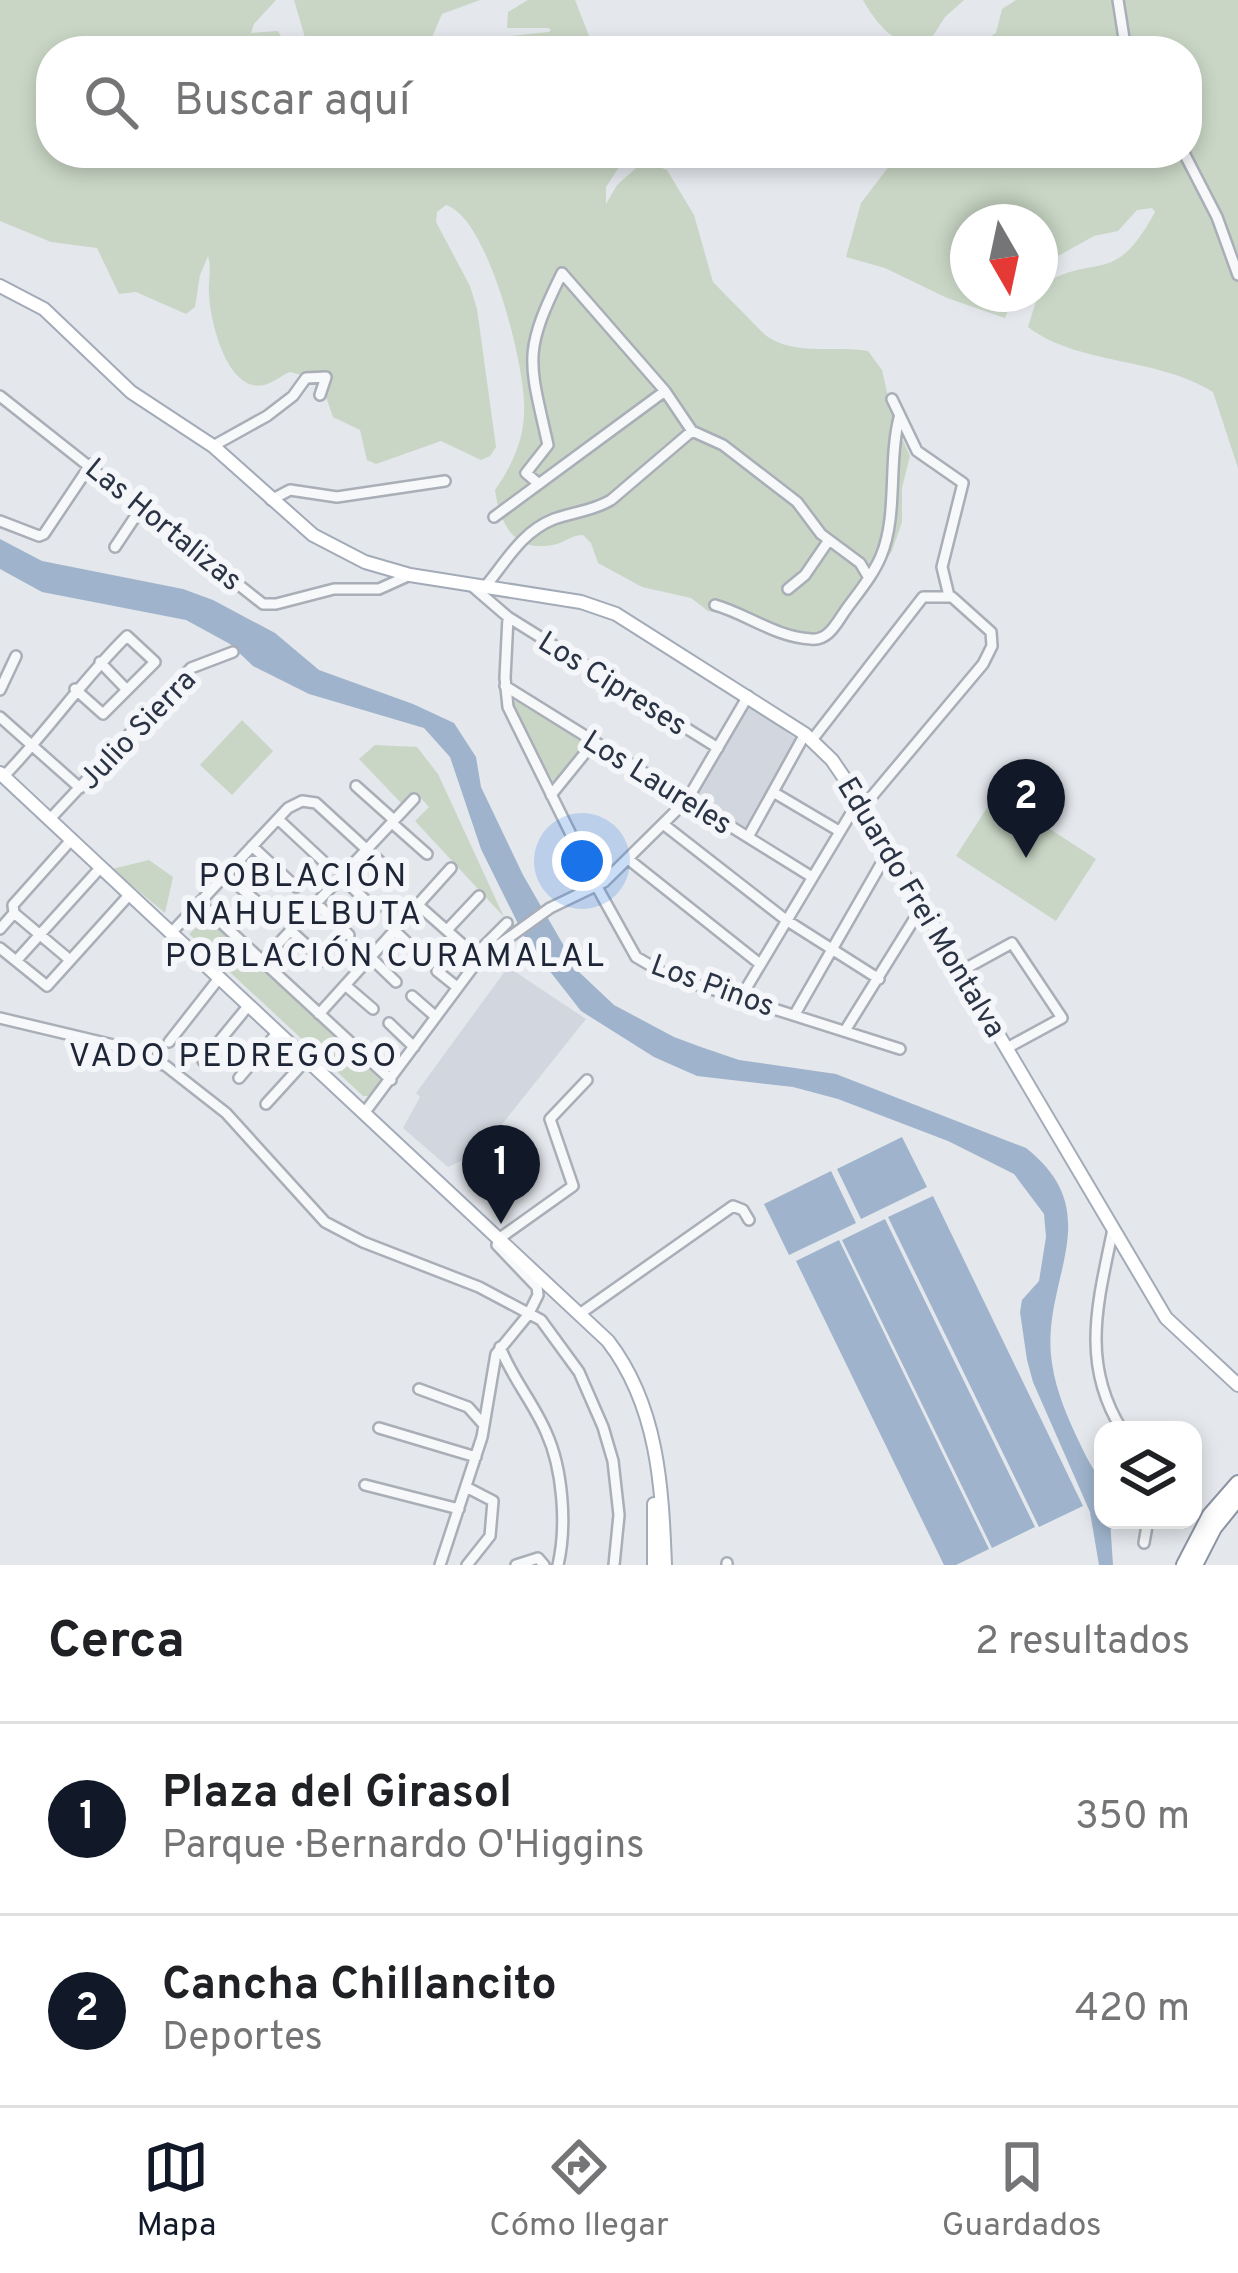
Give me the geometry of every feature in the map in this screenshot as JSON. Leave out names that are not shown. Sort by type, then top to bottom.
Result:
[{"type":"highway","points":[[1184,1565],[1202,1529],[1238,1483]]},
{"type":"highway","points":[[1195,1565],[1214,1528],[1238,1498]]},
{"type":"main road","name":"Eduardo Frei Montalva","points":[[0,286],[44,309],[131,392],[213,446],[330,545],[365,562],[410,575],[581,602],[616,614],[809,737],[832,760],[862,804],[1166,1318],[1238,1385]]},
{"type":"main road","points":[[2,774],[614,1348],[650,1425],[665,1565]]},
{"type":"main road","points":[[653,1565],[657,1467]]},
{"type":"street","points":[[1118,0],[1124,36]]},
{"type":"street","points":[[1191,168],[1238,275]]},
{"type":"street","points":[[539,484],[526,473],[548,445],[530,346],[562,273],[664,391],[692,431],[723,445],[797,502],[829,540],[860,562],[869,578]]},
{"type":"street","points":[[213,446],[293,397],[306,378],[326,377],[320,395]]},
{"type":"street","points":[[494,517],[664,391]]},
{"type":"street","name":"Las Hortalizas","points":[[0,397],[91,464],[263,604],[334,589],[379,589],[410,575]]},
{"type":"street","points":[[741,997],[853,810],[873,796],[989,654],[991,632],[947,595],[942,567],[963,483],[924,459],[907,436],[892,399]]},
{"type":"street","points":[[715,604],[760,626],[819,639],[827,635],[869,578],[883,550],[899,418]]},
{"type":"street","points":[[528,593],[508,617],[478,587],[518,540],[551,520],[599,508],[692,431]]},
{"type":"street","points":[[0,521],[19,531],[44,534],[91,464]]},
{"type":"street","points":[[272,500],[290,490],[337,497],[445,481]]},
{"type":"street","points":[[115,547],[141,508]]},
{"type":"street","points":[[788,589],[805,575],[829,540]]},
{"type":"street","points":[[748,837],[809,737],[916,604],[923,597],[947,595]]},
{"type":"street","name":"Los Pinos","points":[[508,617],[508,706],[636,956],[649,967],[900,1049]]},
{"type":"street","name":"Los Cipreses","points":[[508,617],[718,748]]},
{"type":"street","points":[[2,774],[32,747],[75,689],[127,635],[155,662],[103,713],[75,689]]},
{"type":"street","name":"Julio Sierra","points":[[50,820],[191,668],[233,652]]},
{"type":"street","points":[[0,690],[16,656]]},
{"type":"street","points":[[100,662],[127,690]]},
{"type":"street","name":"Los Laureles","points":[[506,686],[812,877]]},
{"type":"street","points":[[477,957],[550,908],[597,887],[628,859],[687,800],[748,696]]},
{"type":"street","points":[[0,717],[80,788]]},
{"type":"street","points":[[551,795],[594,742]]},
{"type":"street","points":[[356,786],[427,854]]},
{"type":"street","points":[[773,793],[839,831]]},
{"type":"street","points":[[262,961],[414,799]]},
{"type":"street","points":[[172,932],[294,804],[316,803],[401,881]]},
{"type":"street","points":[[279,820],[323,861]]},
{"type":"street","points":[[662,824],[786,920],[879,979]]},
{"type":"street","points":[[0,928],[14,913],[14,904],[72,839]]},
{"type":"street","points":[[252,846],[296,887]]},
{"type":"street","points":[[795,1014],[889,850]]},
{"type":"street","points":[[628,859],[760,964]]},
{"type":"street","points":[[16,961],[101,867]]},
{"type":"street","points":[[320,1014],[451,868]]},
{"type":"street","points":[[226,874],[271,914]]},
{"type":"street","points":[[341,877],[375,909]]},
{"type":"street","points":[[0,948],[47,986],[130,894]]},
{"type":"street","points":[[447,930],[479,896]]},
{"type":"street","points":[[316,903],[349,934]]},
{"type":"street","points":[[200,904],[392,1080]]},
{"type":"street","points":[[416,904],[477,957]]},
{"type":"street","points":[[846,1030],[923,905]]},
{"type":"street","points":[[14,913],[70,960]]},
{"type":"street","points":[[364,1112],[507,923]]},
{"type":"street","points":[[394,930],[420,956]]},
{"type":"street","points":[[291,931],[324,961]]},
{"type":"street","points":[[961,970],[1012,943],[1062,1018],[1007,1048]]},
{"type":"street","points":[[370,957],[396,982]]},
{"type":"street","points":[[437,970],[457,986]]},
{"type":"street","points":[[169,1042],[220,977]]},
{"type":"street","points":[[345,985],[373,1009]]},
{"type":"street","points":[[412,996],[436,1017]]},
{"type":"street","points":[[203,1060],[249,1005]]},
{"type":"street","points":[[0,1018],[126,1048],[166,1066],[226,1113],[296,1195],[326,1222],[363,1242],[462,1279],[541,1320],[579,1372],[604,1427],[619,1515],[614,1565]]},
{"type":"street","points":[[389,1023],[414,1047]]},
{"type":"street","points":[[239,1078],[278,1032]]},
{"type":"street","points":[[266,1105],[308,1059]]},
{"type":"street","points":[[440,1565],[476,1457],[491,1370],[500,1347],[528,1315],[538,1288],[498,1249],[500,1238],[573,1186],[550,1119],[587,1080]]},
{"type":"street","points":[[580,1313],[734,1206],[749,1220]]},
{"type":"street","points":[[1113,1229],[1093,1349],[1116,1421]]},
{"type":"street","points":[[500,1347],[512,1377],[548,1434],[561,1494],[558,1565]]},
{"type":"street","points":[[419,1389],[469,1407],[484,1424]]},
{"type":"street","points":[[380,1428],[476,1457]]},
{"type":"street","points":[[365,1485],[459,1509]]},
{"type":"street","points":[[466,1487],[493,1501],[490,1536],[467,1565]]},
{"type":"street","points":[[1144,1544],[1146,1529]]},
{"type":"street","points":[[516,1565],[538,1558],[544,1565]]},
{"type":"shaded area","points":[[751,704],[796,739],[746,829],[695,796]]},
{"type":"shaded area","points":[[508,967],[586,1019],[480,1152],[448,1167],[403,1128],[420,1097],[416,1093]]},
{"type":"green space","points":[[0,0],[276,0],[251,33],[278,31],[281,36],[36,36],[36,168],[618,168],[606,187],[606,204],[617,185],[636,168],[667,170],[694,215],[713,282],[764,334],[788,346],[868,351],[882,370],[893,418],[910,456],[902,488],[902,522],[892,551],[832,638],[811,642],[708,611],[691,598],[642,587],[598,563],[583,535],[542,546],[520,541],[505,525],[495,490],[513,459],[523,426],[517,355],[489,262],[461,215],[446,205],[437,212],[436,222],[477,309],[496,447],[481,460],[441,441],[376,464],[367,460],[360,430],[333,417],[320,380],[290,372],[264,385],[240,378],[223,353],[213,321],[208,256],[195,307],[186,314],[136,292],[119,294],[97,248],[51,242],[0,221]]},
{"type":"green space","points":[[294,0],[480,0],[442,14],[432,36],[305,36]]},
{"type":"green space","points":[[528,0],[575,0],[589,36],[510,36],[551,29],[507,28],[508,12]]},
{"type":"green space","points":[[863,0],[964,0],[933,36],[893,36]]},
{"type":"green space","points":[[1016,0],[1238,0],[1238,468],[1213,392],[1168,372],[1070,348],[1028,327],[1033,312],[1058,312],[1058,276],[1116,260],[1140,236],[1155,212],[1152,208],[1137,210],[1118,231],[1094,236],[1058,256],[1058,204],[950,204],[950,299],[885,268],[846,257],[861,203],[888,168],[1202,168],[1202,36],[991,36],[1002,9]]},
{"type":"green space","points":[[519,699],[588,743],[554,783],[514,709]]},
{"type":"green space","points":[[242,720],[273,751],[232,795],[200,765]]},
{"type":"green space","points":[[375,745],[417,747],[438,774],[504,917],[415,821],[429,807],[416,793],[402,804],[359,759]]},
{"type":"green space","points":[[996,794],[1096,859],[1056,921],[956,856]]},
{"type":"green space","points":[[149,860],[173,877],[165,913],[112,869]]},
{"type":"green space","points":[[208,916],[380,1080],[382,1085],[371,1096],[363,1096],[189,934]]},
{"type":"water","points":[[0,539],[42,561],[183,589],[275,633],[319,670],[454,723],[476,757],[481,787],[523,875],[579,972],[614,1005],[701,1047],[739,1060],[836,1074],[1026,1148],[1051,1173],[1064,1198],[1068,1224],[1054,1304],[1052,1363],[1064,1408],[1094,1471],[1094,1529],[1111,1529],[1113,1565],[1099,1565],[1090,1512],[1027,1360],[1020,1312],[1022,1300],[1039,1281],[1046,1237],[1044,1214],[1014,1174],[948,1141],[838,1099],[793,1087],[697,1076],[654,1057],[581,1011],[527,942],[481,849],[450,757],[424,728],[309,694],[253,666],[230,644],[186,620],[42,592],[0,569]]},
{"type":"water","points":[[902,1137],[927,1187],[861,1219],[837,1169]]},
{"type":"water","points":[[831,1171],[856,1223],[789,1255],[764,1204]]},
{"type":"water","points":[[933,1196],[1083,1506],[1039,1527],[888,1217]]},
{"type":"water","points":[[885,1219],[1035,1527],[992,1548],[842,1240]]},
{"type":"water","points":[[839,1240],[989,1549],[956,1565],[944,1565],[796,1261]]},
{"type":"place","name":"Cancha Chillancito","points":[[1026,858]]},
{"type":"place","name":"Plaza del Girasol","points":[[501,1224]]},
{"type":"district","name":"POBLACIÓN NAHUELBUTA","points":[[304,893]]},
{"type":"district","name":"POBLACIÓN CURAMALAL","points":[[386,954]]},
{"type":"district","name":"VADO PEDREGOSO","points":[[234,1054]]}]
